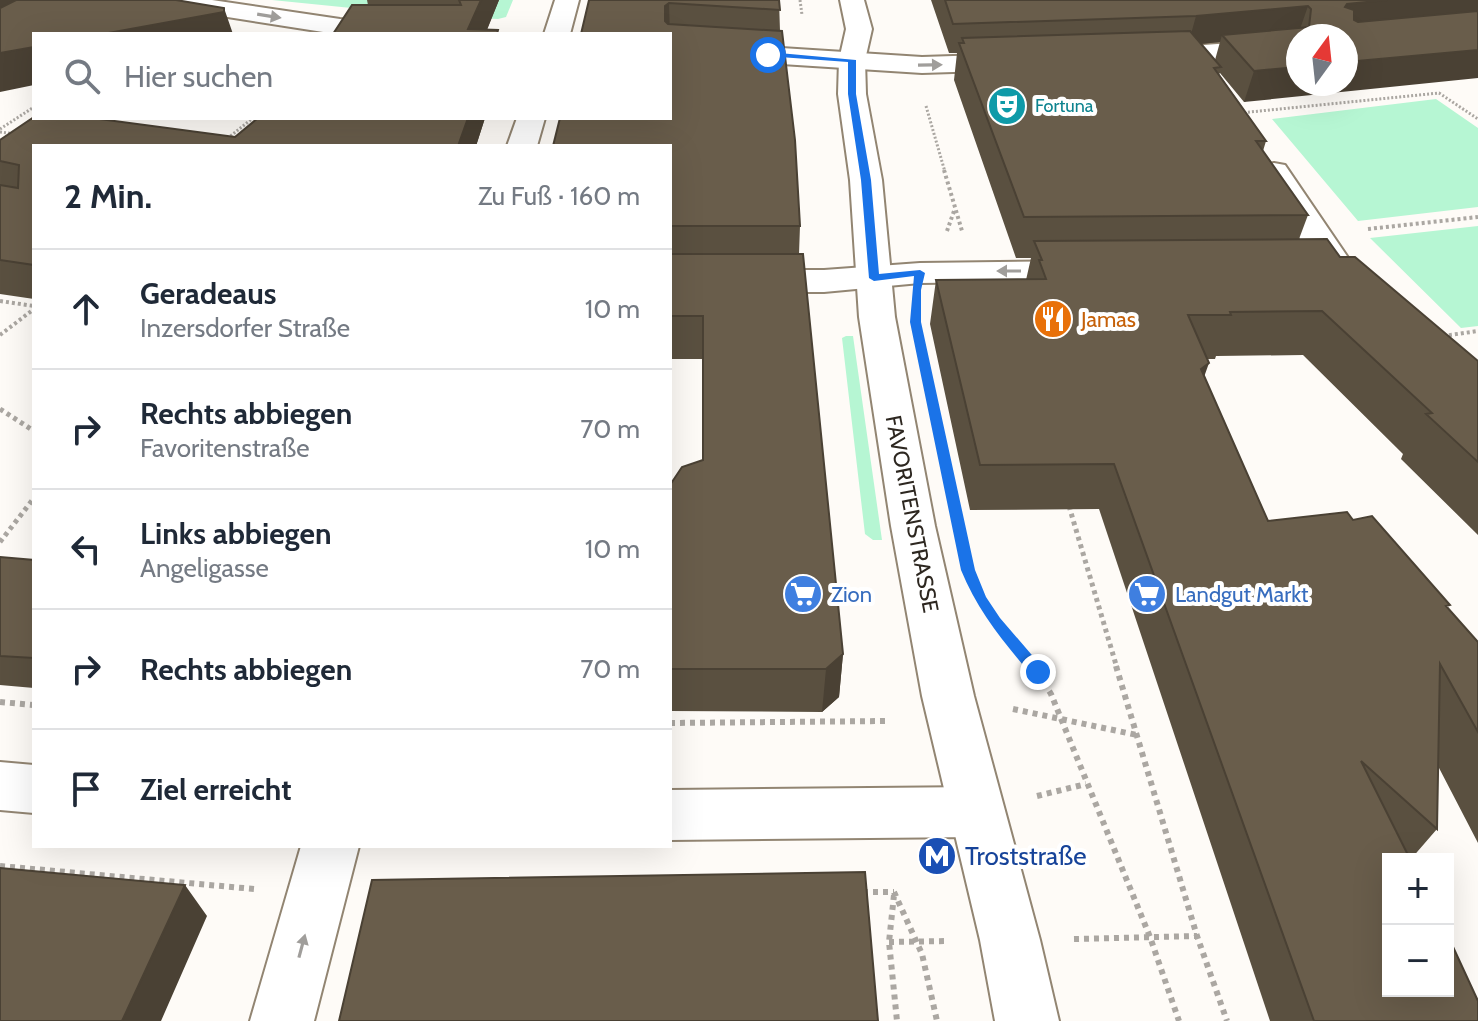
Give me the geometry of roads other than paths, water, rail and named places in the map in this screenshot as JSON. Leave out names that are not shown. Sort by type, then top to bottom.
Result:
[{"type":"street","points":[[164,0],[340,27],[419,32]]},
{"type":"street","points":[[558,32],[567,0]]},
{"type":"street","name":"FAVORITENSTRASSE","points":[[852,0],[859,29],[852,60],[852,94],[866,180],[877,317],[913,526],[948,696],[1010,940],[1027,1021]]},
{"type":"street","points":[[1126,58],[1286,47]]},
{"type":"street","points":[[672,49],[922,65],[1047,61]]},
{"type":"street","points":[[1188,56],[1234,113]]},
{"type":"street","points":[[523,144],[530,120]]},
{"type":"street","points":[[1259,150],[1316,235],[1323,269],[1418,339]]},
{"type":"street","points":[[672,281],[824,281],[920,273],[1118,270]]},
{"type":"street","points":[[0,786],[32,789]]},
{"type":"street","points":[[672,815],[977,812]]},
{"type":"street","points":[[282,1021],[323,871]]},
{"type":"place","name":"Fortuna","points":[[1007,106]]},
{"type":"place","name":"Jamas","points":[[1053,319]]},
{"type":"place","name":"Zion","points":[[803,594]]},
{"type":"place","name":"Landgut Markt","points":[[1147,594]]},
{"type":"place","name":"Troststraße","points":[[937,856]]}]
